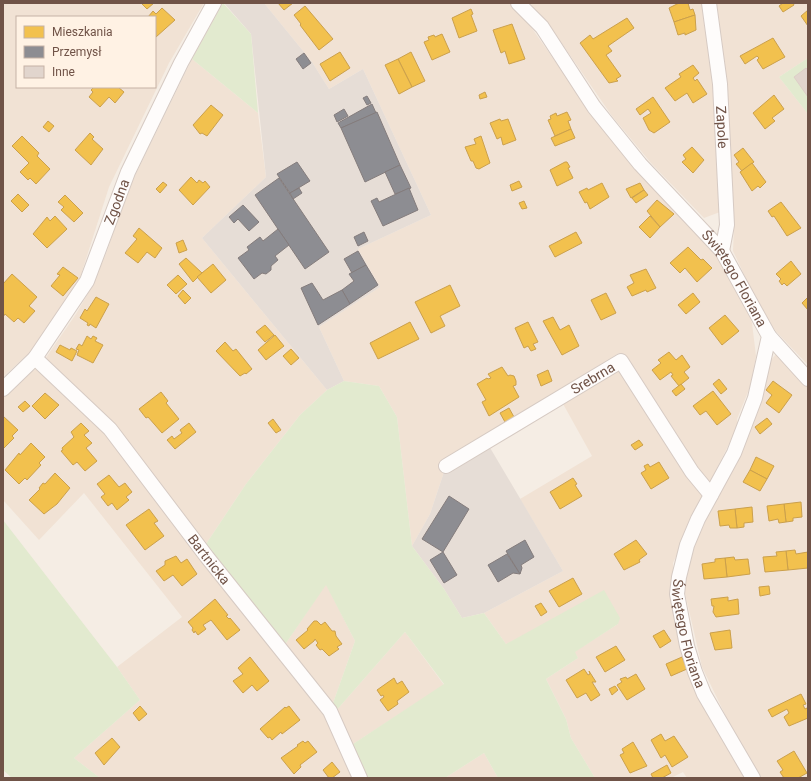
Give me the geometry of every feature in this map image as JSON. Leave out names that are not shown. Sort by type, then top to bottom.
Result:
[{"type":"street","name":"Zgodna","points":[[3,388],[35,358],[87,281],[128,172],[180,63],[214,3]]},
{"type":"street","name":"Świętego Floriana","points":[[518,3],[542,27],[594,107],[640,164],[722,251],[769,336],[754,398],[734,453],[698,518],[687,545],[678,577],[677,594],[687,646],[704,694],[753,778]]},
{"type":"street","name":"Zapole","points":[[709,3],[720,84],[728,225],[722,251]]},
{"type":"street","points":[[769,336],[808,379]]},
{"type":"street","name":"Bartnicka","points":[[35,358],[110,429],[207,557],[330,711],[360,778]]},
{"type":"street","name":"Srebrna","points":[[446,466],[620,361],[692,472],[712,495]]},
{"type":"shaded area","points":[[3,3],[204,3],[169,63],[109,187],[78,284],[32,350],[3,377]]},
{"type":"shaded area","points":[[224,3],[264,3],[312,62],[329,89],[363,69],[431,215],[358,249],[380,287],[319,327],[344,381],[327,390],[202,238],[266,177],[251,34]]},
{"type":"shaded area","points":[[264,3],[510,3],[519,10],[607,135],[651,186],[720,257],[742,297],[752,323],[756,356],[750,387],[737,419],[738,426],[708,486],[619,353],[439,464],[444,472],[430,514],[412,546],[397,417],[379,386],[344,381],[319,327],[380,287],[358,249],[431,215],[363,69],[329,89],[312,62]]},
{"type":"shaded area","points":[[530,3],[705,3],[711,45],[720,212],[704,218],[651,163],[612,116],[563,45]]},
{"type":"shaded area","points":[[715,3],[808,3],[808,58],[779,77],[808,114],[808,365],[766,321],[733,251],[734,228],[724,63]]},
{"type":"shaded area","points":[[192,59],[258,113],[266,177],[202,238],[327,390],[300,415],[246,484],[204,547],[45,359],[76,314],[93,285],[107,251],[128,190]]},
{"type":"shaded area","points":[[776,354],[808,388],[808,778],[762,778],[734,733],[702,667],[685,593],[686,565],[713,504],[768,364]]},
{"type":"shaded area","points":[[619,367],[703,495],[673,563],[673,603],[747,778],[687,778],[683,772],[671,778],[595,778],[571,738],[566,719],[546,679],[578,658],[574,652],[618,624],[506,644],[484,613],[563,571],[520,499],[592,456],[562,402]]},
{"type":"shaded area","points":[[39,368],[100,425],[326,710],[355,778],[100,778],[74,758],[140,700],[117,667],[182,617],[84,493],[39,540],[3,500],[3,398],[28,373]]},
{"type":"shaded area","points":[[489,446],[563,571],[484,613],[462,618],[444,589],[412,546],[430,514],[444,472]]},
{"type":"shaded area","points":[[326,584],[355,641],[332,706],[284,646]]},
{"type":"shaded area","points":[[405,632],[444,685],[350,746],[335,712]]},
{"type":"shaded area","points":[[484,753],[498,778],[445,778]]},
{"type":"green space","points":[[223,3],[251,34],[258,113],[192,59]]},
{"type":"green space","points":[[808,58],[808,114],[779,77]]},
{"type":"green space","points":[[344,381],[379,386],[397,417],[412,546],[444,589],[462,618],[484,613],[506,644],[604,590],[620,618],[618,624],[575,652],[578,658],[546,679],[566,719],[571,738],[595,778],[498,778],[484,753],[445,778],[365,778],[350,746],[444,684],[405,632],[335,712],[332,706],[355,641],[326,585],[284,646],[204,547],[246,484],[300,415],[327,390]]},
{"type":"green space","points":[[3,520],[117,667],[140,700],[74,758],[100,778],[12,778],[3,770]]},
{"type":"building: Mieszkania","points":[[141,3],[154,3],[147,9]]},
{"type":"building: Mieszkania","points":[[278,3],[293,3],[284,10]]},
{"type":"building: Mieszkania","points":[[679,3],[688,3],[690,10],[693,9],[695,15],[674,22],[669,8]]},
{"type":"building: Mieszkania","points":[[783,3],[793,3],[794,5],[783,12],[779,6]]},
{"type":"building: Mieszkania","points":[[305,6],[333,39],[319,50],[294,15]]},
{"type":"building: Mieszkania","points":[[162,8],[175,20],[156,37],[156,16],[149,16],[153,11],[156,14]]},
{"type":"building: Mieszkania","points":[[471,9],[473,14],[471,15],[477,31],[459,38],[452,18]]},
{"type":"building: Mieszkania","points":[[808,10],[808,26],[801,16]]},
{"type":"building: Mieszkania","points":[[695,15],[696,30],[685,35],[685,33],[678,35],[674,22]]},
{"type":"building: Mieszkania","points":[[627,18],[634,28],[608,46],[612,51],[606,55],[621,76],[616,79],[618,81],[609,83],[580,43],[590,35],[593,39]]},
{"type":"building: Mieszkania","points":[[512,24],[525,59],[509,64],[505,51],[501,53],[493,30]]},
{"type":"building: Mieszkania","points":[[442,34],[450,52],[432,60],[424,42],[429,40],[428,37],[434,35],[435,37]]},
{"type":"building: Mieszkania","points":[[773,38],[785,57],[763,69],[757,60],[759,58],[757,56],[745,64],[740,56]]},
{"type":"building: Mieszkania","points":[[340,52],[350,68],[330,81],[320,64]]},
{"type":"building: Mieszkania","points":[[411,52],[425,81],[412,87],[398,59]]},
{"type":"building: Mieszkania","points":[[398,59],[412,87],[399,94],[385,65]]},
{"type":"building: Mieszkania","points":[[693,65],[699,73],[693,78],[695,81],[697,79],[707,94],[693,103],[687,93],[675,101],[665,88],[681,77],[679,74]]},
{"type":"building: Mieszkania","points":[[93,88],[119,88],[124,92],[115,103],[109,97],[100,107],[89,97],[93,92],[91,90]]},
{"type":"building: Mieszkania","points":[[485,92],[487,97],[480,99],[479,95]]},
{"type":"building: Mieszkania","points":[[774,95],[784,109],[772,118],[775,121],[765,129],[753,113]]},
{"type":"building: Mieszkania","points":[[653,97],[670,122],[654,133],[649,130],[643,118],[651,113],[648,109],[640,115],[636,109]]},
{"type":"building: Mieszkania","points":[[211,105],[223,115],[207,136],[202,133],[200,134],[193,125]]},
{"type":"building: Mieszkania","points":[[567,112],[571,120],[568,121],[571,129],[555,136],[548,120],[551,119],[550,116],[556,113],[557,116]]},
{"type":"building: Mieszkania","points":[[500,119],[501,121],[508,119],[516,140],[503,145],[501,137],[497,139],[490,123]]},
{"type":"building: Mieszkania","points":[[48,121],[54,126],[49,132],[43,127]]},
{"type":"building: Mieszkania","points":[[571,129],[575,138],[555,146],[551,138]]},
{"type":"building: Mieszkania","points":[[90,133],[94,137],[92,139],[103,149],[91,165],[75,150]]},
{"type":"building: Mieszkania","points":[[22,136],[39,153],[37,156],[50,169],[36,184],[30,178],[28,180],[20,172],[29,163],[12,146]]},
{"type":"building: Mieszkania","points":[[481,136],[490,163],[479,169],[476,168],[473,161],[471,161],[465,147],[476,144],[474,139]]},
{"type":"building: Mieszkania","points":[[692,147],[704,160],[693,173],[682,162],[686,159],[683,155]]},
{"type":"building: Mieszkania","points":[[743,148],[754,162],[742,171],[736,164],[739,162],[734,155]]},
{"type":"building: Mieszkania","points":[[567,162],[570,167],[568,168],[573,178],[557,186],[550,170]]},
{"type":"building: Mieszkania","points":[[752,163],[766,182],[760,188],[758,186],[752,191],[740,172]]},
{"type":"building: Mieszkania","points":[[191,177],[197,183],[199,180],[203,183],[205,181],[210,187],[193,205],[179,190]]},
{"type":"building: Mieszkania","points":[[519,181],[522,187],[512,191],[510,185]]},
{"type":"building: Mieszkania","points":[[163,182],[167,185],[160,193],[156,189]]},
{"type":"building: Mieszkania","points":[[602,183],[609,197],[590,209],[587,202],[585,203],[579,192],[587,188],[588,190]]},
{"type":"building: Mieszkania","points":[[640,183],[644,190],[631,198],[626,189]]},
{"type":"building: Mieszkania","points":[[644,190],[648,195],[636,203],[632,198]]},
{"type":"building: Mieszkania","points":[[18,194],[29,205],[22,212],[11,201]]},
{"type":"building: Mieszkania","points":[[65,195],[83,213],[74,222],[61,210],[64,207],[58,202]]},
{"type":"building: Mieszkania","points":[[657,200],[674,214],[660,227],[647,211]]},
{"type":"building: Mieszkania","points":[[524,201],[527,208],[522,209],[519,203]]},
{"type":"building: Mieszkania","points":[[781,202],[801,228],[787,236],[774,216],[772,217],[768,211]]},
{"type":"building: Mieszkania","points":[[55,216],[67,229],[47,248],[33,234],[47,217],[50,221]]},
{"type":"building: Mieszkania","points":[[650,216],[660,227],[650,238],[639,227]]},
{"type":"building: Mieszkania","points":[[139,228],[162,248],[155,258],[147,252],[138,263],[125,253],[137,239],[133,236]]},
{"type":"building: Mieszkania","points":[[576,232],[582,243],[555,257],[549,246]]},
{"type":"building: Mieszkania","points":[[183,240],[187,250],[179,253],[176,243]]},
{"type":"building: Mieszkania","points":[[688,247],[701,260],[703,259],[712,268],[697,282],[685,268],[680,273],[670,263]]},
{"type":"building: Mieszkania","points":[[186,258],[202,273],[193,282],[179,264]]},
{"type":"building: Mieszkania","points":[[791,261],[801,274],[787,286],[784,283],[782,285],[779,281],[781,279],[776,274]]},
{"type":"building: Mieszkania","points":[[213,264],[226,280],[211,293],[197,277]]},
{"type":"building: Mieszkania","points":[[63,267],[78,278],[63,296],[51,286],[60,275],[57,274]]},
{"type":"building: Mieszkania","points":[[646,269],[656,288],[647,292],[646,290],[632,296],[627,287],[634,283],[630,275]]},
{"type":"building: Mieszkania","points":[[12,274],[37,297],[29,306],[35,311],[24,323],[18,318],[14,322],[5,314],[3,317],[3,284]]},
{"type":"building: Mieszkania","points":[[178,275],[187,284],[176,294],[167,285]]},
{"type":"building: Mieszkania","points":[[450,285],[460,306],[440,316],[445,326],[431,333],[415,302]]},
{"type":"building: Mieszkania","points":[[183,290],[191,298],[185,304],[178,296]]},
{"type":"building: Mieszkania","points":[[606,293],[616,313],[601,320],[591,300]]},
{"type":"building: Mieszkania","points":[[693,293],[700,302],[686,314],[678,305]]},
{"type":"building: Mieszkania","points":[[96,297],[109,304],[96,328],[90,324],[89,326],[87,325],[88,323],[80,318],[85,309],[87,311]]},
{"type":"building: Mieszkania","points":[[808,297],[808,310],[802,303]]},
{"type":"building: Mieszkania","points":[[725,315],[739,331],[722,345],[709,328]]},
{"type":"building: Mieszkania","points":[[553,317],[560,330],[569,325],[579,346],[562,355],[543,321]]},
{"type":"building: Mieszkania","points":[[410,322],[419,339],[378,359],[370,343]]},
{"type":"building: Mieszkania","points":[[528,322],[538,342],[533,344],[536,349],[531,351],[528,346],[524,348],[515,328]]},
{"type":"building: Mieszkania","points":[[265,325],[274,335],[265,342],[256,332]]},
{"type":"building: Mieszkania","points":[[275,335],[284,346],[266,360],[258,350]]},
{"type":"building: Mieszkania","points":[[87,336],[91,339],[93,336],[97,338],[95,341],[103,345],[93,363],[77,355],[79,350],[76,349],[79,344],[82,346]]},
{"type":"building: Mieszkania","points":[[225,342],[233,351],[236,349],[252,369],[246,374],[245,373],[240,376],[216,351]]},
{"type":"building: Mieszkania","points":[[60,345],[70,350],[71,348],[77,351],[72,361],[56,352]]},
{"type":"building: Mieszkania","points":[[291,349],[299,358],[291,365],[283,356]]},
{"type":"building: Mieszkania","points":[[669,352],[676,360],[682,355],[690,367],[684,372],[689,378],[679,386],[671,376],[673,375],[671,372],[660,380],[652,370],[661,363],[658,360]]},
{"type":"building: Mieszkania","points":[[502,367],[508,376],[514,376],[516,385],[513,386],[519,397],[489,416],[482,402],[486,400],[477,384],[487,378],[491,378],[488,374]]},
{"type":"building: Mieszkania","points":[[548,370],[552,381],[541,386],[537,375]]},
{"type":"building: Mieszkania","points":[[719,379],[727,389],[721,394],[713,384]]},
{"type":"building: Mieszkania","points":[[773,381],[792,395],[779,413],[766,403],[772,395],[766,390]]},
{"type":"building: Mieszkania","points":[[681,384],[685,389],[676,396],[672,391]]},
{"type":"building: Mieszkania","points":[[713,391],[731,414],[717,425],[706,411],[700,415],[693,406]]},
{"type":"building: Mieszkania","points":[[161,392],[168,401],[166,403],[179,419],[162,433],[139,409]]},
{"type":"building: Mieszkania","points":[[45,393],[59,405],[45,419],[32,406]]},
{"type":"building: Mieszkania","points":[[25,401],[30,406],[23,412],[18,407]]},
{"type":"building: Mieszkania","points":[[509,408],[514,417],[505,422],[500,413]]},
{"type":"building: Mieszkania","points":[[3,416],[18,430],[12,436],[14,438],[3,449]]},
{"type":"building: Mieszkania","points":[[767,418],[772,424],[760,434],[755,427]]},
{"type":"building: Mieszkania","points":[[273,419],[281,430],[276,433],[268,423]]},
{"type":"building: Mieszkania","points":[[81,423],[89,431],[84,435],[92,443],[86,448],[97,461],[85,471],[77,462],[73,465],[61,451],[63,450],[62,448],[74,437],[71,432]]},
{"type":"building: Mieszkania","points":[[189,423],[196,432],[175,449],[167,440],[172,436],[174,439],[182,433],[180,430]]},
{"type":"building: Mieszkania","points":[[639,440],[643,445],[635,450],[631,445]]},
{"type":"building: Mieszkania","points":[[31,443],[45,457],[39,463],[41,465],[27,480],[25,478],[19,484],[5,470],[19,453],[20,455]]},
{"type":"building: Mieszkania","points":[[756,457],[774,466],[767,479],[750,470]]},
{"type":"building: Mieszkania","points":[[659,462],[669,478],[651,489],[641,473],[646,470],[644,466],[648,464],[650,467]]},
{"type":"building: Mieszkania","points":[[750,470],[767,479],[760,491],[743,482]]},
{"type":"building: Mieszkania","points":[[55,473],[70,488],[57,504],[44,514],[29,500],[40,489],[39,488],[43,483],[45,484]]},
{"type":"building: Mieszkania","points":[[109,475],[119,487],[125,483],[132,492],[126,497],[129,500],[117,510],[112,503],[108,506],[101,497],[105,494],[97,484]]},
{"type":"building: Mieszkania","points":[[573,478],[577,484],[575,485],[582,496],[560,509],[550,492]]},
{"type":"building: Mieszkania","points":[[801,502],[802,517],[793,518],[793,521],[786,522],[784,504]]},
{"type":"building: Mieszkania","points":[[784,504],[786,522],[779,523],[778,519],[769,521],[767,506]]},
{"type":"building: Mieszkania","points":[[752,507],[753,522],[744,523],[744,527],[737,528],[735,509]]},
{"type":"building: Mieszkania","points":[[149,509],[158,521],[154,523],[164,536],[145,550],[126,525]]},
{"type":"building: Mieszkania","points":[[735,509],[737,528],[730,528],[729,525],[720,526],[718,511]]},
{"type":"building: Mieszkania","points":[[636,540],[647,554],[639,560],[640,562],[624,570],[614,554]]},
{"type":"building: Mieszkania","points":[[795,550],[796,554],[808,552],[808,568],[788,570],[786,551]]},
{"type":"building: Mieszkania","points":[[786,551],[788,570],[765,572],[763,557],[777,556],[776,552]]},
{"type":"building: Mieszkania","points":[[176,556],[181,563],[187,559],[197,574],[182,586],[173,575],[164,581],[156,571],[165,565],[165,561]]},
{"type":"building: Mieszkania","points":[[734,557],[735,560],[748,559],[750,574],[727,577],[725,558]]},
{"type":"building: Mieszkania","points":[[725,558],[727,577],[704,579],[702,564],[715,562],[715,559]]},
{"type":"building: Mieszkania","points":[[573,578],[582,594],[559,607],[549,591]]},
{"type":"building: Mieszkania","points":[[769,586],[770,594],[760,596],[759,587]]},
{"type":"building: Mieszkania","points":[[728,597],[728,601],[738,599],[739,614],[716,617],[713,612],[714,606],[712,606],[711,599]]},
{"type":"building: Mieszkania","points":[[215,599],[228,615],[226,616],[229,619],[230,618],[240,630],[227,640],[211,620],[203,625],[206,629],[198,635],[195,631],[194,633],[192,630],[193,628],[188,622]]},
{"type":"building: Mieszkania","points":[[541,603],[547,612],[541,616],[535,606]]},
{"type":"building: Mieszkania","points":[[314,621],[317,621],[321,625],[325,622],[332,631],[335,631],[336,636],[342,644],[337,647],[339,649],[329,656],[322,649],[320,650],[316,645],[318,643],[315,639],[304,649],[296,640],[308,630],[307,629]]},
{"type":"building: Mieszkania","points":[[664,630],[671,641],[660,648],[653,636]]},
{"type":"building: Mieszkania","points":[[730,630],[732,648],[715,650],[710,633]]},
{"type":"building: Mieszkania","points":[[616,646],[625,660],[605,672],[596,657]]},
{"type":"building: Mieszkania","points":[[250,657],[269,681],[257,691],[252,685],[243,693],[233,681],[243,674],[238,668]]},
{"type":"building: Mieszkania","points":[[682,657],[687,669],[671,676],[666,664]]},
{"type":"building: Mieszkania","points":[[584,669],[588,675],[590,674],[589,671],[596,682],[592,682],[600,695],[591,701],[586,693],[577,698],[566,680]]},
{"type":"building: Mieszkania","points":[[636,674],[645,689],[627,700],[617,685],[622,682],[620,679],[626,677],[627,679]]},
{"type":"building: Mieszkania","points":[[394,678],[397,684],[402,681],[409,692],[397,701],[398,704],[388,711],[380,700],[384,697],[383,695],[381,696],[377,690]]},
{"type":"building: Mieszkania","points":[[615,686],[618,690],[612,695],[609,689]]},
{"type":"building: Mieszkania","points":[[801,694],[806,704],[803,705],[805,709],[807,708],[808,710],[808,718],[789,726],[784,717],[789,713],[787,709],[772,717],[768,710]]},
{"type":"building: Mieszkania","points":[[140,706],[147,714],[139,721],[133,713]]},
{"type":"building: Mieszkania","points":[[289,706],[300,720],[282,734],[281,732],[272,740],[270,737],[268,738],[260,729],[285,707],[286,708]]},
{"type":"building: Mieszkania","points":[[661,734],[665,741],[674,736],[688,757],[672,767],[665,755],[661,758],[651,740]]},
{"type":"building: Mieszkania","points":[[112,738],[120,747],[104,765],[95,753]]},
{"type":"building: Mieszkania","points":[[303,741],[305,743],[308,741],[317,752],[300,765],[301,767],[294,774],[281,758]]},
{"type":"building: Mieszkania","points":[[633,742],[647,766],[630,773],[620,755],[624,753],[622,749]]},
{"type":"building: Mieszkania","points":[[794,751],[807,773],[798,778],[784,778],[780,772],[783,770],[777,761]]},
{"type":"building: Mieszkania","points":[[332,762],[340,772],[332,778],[329,778],[323,770]]},
{"type":"building: Mieszkania","points":[[667,765],[671,773],[662,778],[653,778],[651,774]]},
{"type":"building: Przemysł","points":[[304,53],[311,63],[303,69],[296,59]]},
{"type":"building: Przemysł","points":[[367,96],[371,103],[367,105],[363,98]]},
{"type":"building: Przemysł","points":[[372,104],[376,113],[341,128],[338,123]]},
{"type":"building: Przemysł","points":[[344,109],[348,116],[337,122],[334,115]]},
{"type":"building: Przemysł","points":[[377,112],[400,165],[365,182],[341,128]]},
{"type":"building: Przemysł","points":[[297,162],[310,181],[290,193],[277,174]]},
{"type":"building: Przemysł","points":[[400,165],[411,188],[395,194],[385,172]]},
{"type":"building: Przemysł","points":[[279,178],[329,252],[305,269],[255,195]]},
{"type":"building: Przemysł","points":[[299,188],[302,193],[293,199],[290,193]]},
{"type":"building: Przemysł","points":[[409,188],[418,210],[383,226],[371,201],[377,198],[379,202]]},
{"type":"building: Przemysł","points":[[243,205],[259,222],[249,231],[238,219],[234,223],[229,217]]},
{"type":"building: Przemysł","points":[[278,229],[289,245],[275,256],[278,260],[271,266],[271,270],[266,274],[262,273],[254,279],[238,258],[249,250],[247,247],[260,237],[263,241]]},
{"type":"building: Przemysł","points":[[364,232],[368,241],[358,246],[354,237]]},
{"type":"building: Przemysł","points":[[358,251],[366,265],[352,273],[344,259]]},
{"type":"building: Przemysł","points":[[366,265],[378,285],[350,304],[342,290],[354,281],[349,274]]},
{"type":"building: Przemysł","points":[[312,283],[323,300],[342,290],[350,304],[318,325],[301,288]]},
{"type":"building: Przemysł","points":[[449,496],[469,509],[443,552],[422,539]]},
{"type":"building: Przemysł","points":[[525,540],[534,557],[521,565],[522,568],[520,574],[506,551]]},
{"type":"building: Przemysł","points":[[443,552],[457,575],[444,583],[430,560]]},
{"type":"building: Przemysł","points":[[507,554],[520,574],[513,573],[498,582],[488,565]]},
{"type":"building: Inne","points":[[806,68],[808,70],[808,97],[794,77]]}]
